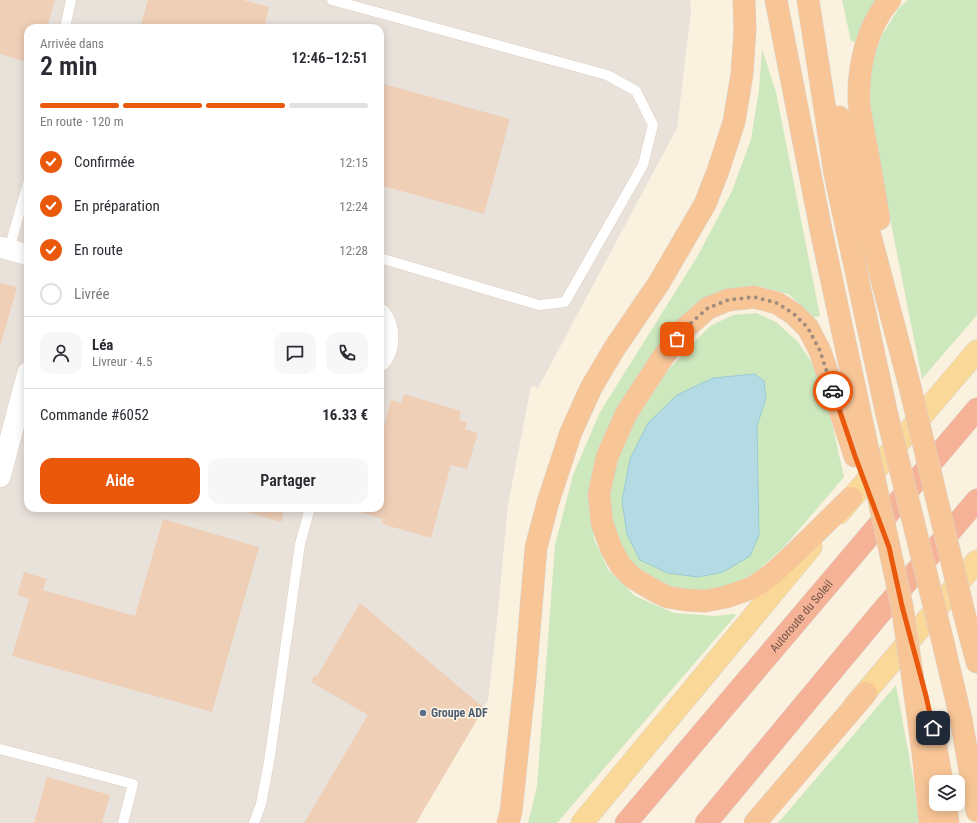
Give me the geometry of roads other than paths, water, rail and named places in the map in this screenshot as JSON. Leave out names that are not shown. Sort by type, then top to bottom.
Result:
[{"type":"highway","points":[[508,823],[511,812],[525,680],[536,548],[548,502],[571,432],[591,388],[614,349],[659,283],[705,204],[718,171],[734,122],[742,74],[745,30],[744,0]]},
{"type":"highway","points":[[776,0],[821,230],[860,448]]},
{"type":"highway","points":[[809,0],[910,387],[977,662]]},
{"type":"highway","points":[[809,0],[835,174],[887,415],[961,719],[977,811]]},
{"type":"highway","points":[[890,0],[876,20],[866,46],[860,75],[859,101],[910,387]]},
{"type":"highway","points":[[851,498],[771,575],[752,588],[726,597],[705,601],[668,597],[633,578],[621,566],[611,548],[602,523],[599,494],[607,457],[626,414],[663,357],[683,330],[708,308],[728,300],[754,297],[777,303],[794,314],[808,328],[820,351],[860,448],[889,547],[915,670],[930,823]]},
{"type":"highway","name":"Autoroute du Soleil","points":[[626,823],[977,409]]},
{"type":"highway","points":[[706,823],[877,617],[977,500]]},
{"type":"highway","points":[[915,670],[926,696],[941,775]]},
{"type":"highway","points":[[755,823],[866,693]]},
{"type":"highway","points":[[947,811],[948,823]]},
{"type":"main road","points":[[582,823],[851,498],[977,351]]},
{"type":"main road","points":[[748,823],[866,693],[977,561]]},
{"type":"street","points":[[384,321],[387,329],[388,344],[384,355]]},
{"type":"street","points":[[0,477],[24,387]]},
{"type":"lane","points":[[66,24],[71,0]]},
{"type":"lane","points":[[332,0],[607,75],[636,91],[653,125],[643,165],[565,302],[539,305],[384,259]]},
{"type":"lane","points":[[12,250],[24,200]]},
{"type":"lane","points":[[254,823],[261,804],[269,762],[300,544],[309,512]]},
{"type":"lane","points":[[0,749],[133,784],[122,823]]},
{"type":"water","points":[[755,374],[764,381],[766,398],[757,426],[759,535],[750,556],[723,572],[698,577],[668,573],[640,560],[627,534],[622,501],[630,459],[648,423],[677,395],[713,378]]},
{"type":"place","name":"Groupe ADF","points":[[423,713]]}]
